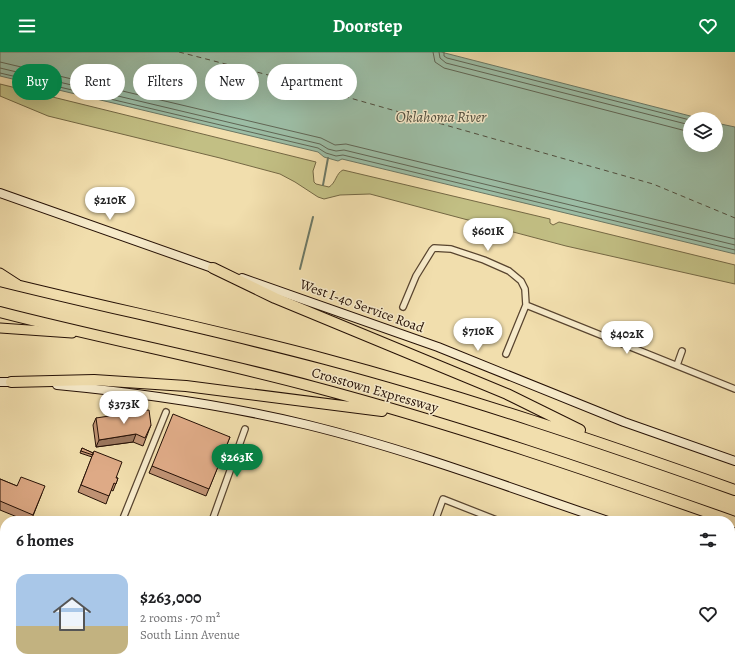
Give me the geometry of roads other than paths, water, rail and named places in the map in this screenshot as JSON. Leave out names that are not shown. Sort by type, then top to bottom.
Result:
[{"type":"highway","points":[[213,268],[275,298],[508,394],[612,447]]},
{"type":"highway","name":"Crosstown Expressway","points":[[0,281],[244,338],[326,359],[503,410],[735,490]]},
{"type":"highway","name":"Crosstown Expressway","points":[[0,312],[314,387],[419,416],[524,449],[718,516]]},
{"type":"highway","points":[[11,382],[94,380],[186,386],[419,416]]},
{"type":"main road","name":"West I-40 Service Road","points":[[0,193],[438,347],[618,420],[735,461]]},
{"type":"main road","points":[[0,273],[22,287]]},
{"type":"main road","points":[[0,328],[88,334]]},
{"type":"main road","points":[[0,382],[88,388],[154,396],[226,408],[307,425],[408,454],[593,516]]},
{"type":"street","points":[[403,307],[416,276],[434,248],[451,249],[472,255],[509,271],[521,281],[525,289],[526,305],[506,354]]},
{"type":"street","points":[[526,305],[735,389]]},
{"type":"street","points":[[677,365],[682,351]]},
{"type":"street","points":[[124,516],[166,412]]},
{"type":"street","points":[[214,516],[245,429]]},
{"type":"street","points":[[437,516],[444,499],[486,516]]},
{"type":"water","name":"Oklahoma River","points":[[0,52],[441,52],[683,114],[683,152],[723,152],[723,124],[735,127],[735,254],[342,159],[338,161],[324,157],[318,152],[100,100],[125,100],[125,64],[70,64],[70,93],[62,91],[62,64],[12,64],[12,79],[0,76]]},
{"type":"waterway","points":[[323,185],[328,158]]},
{"type":"waterway","points":[[300,269],[313,217]]}]
